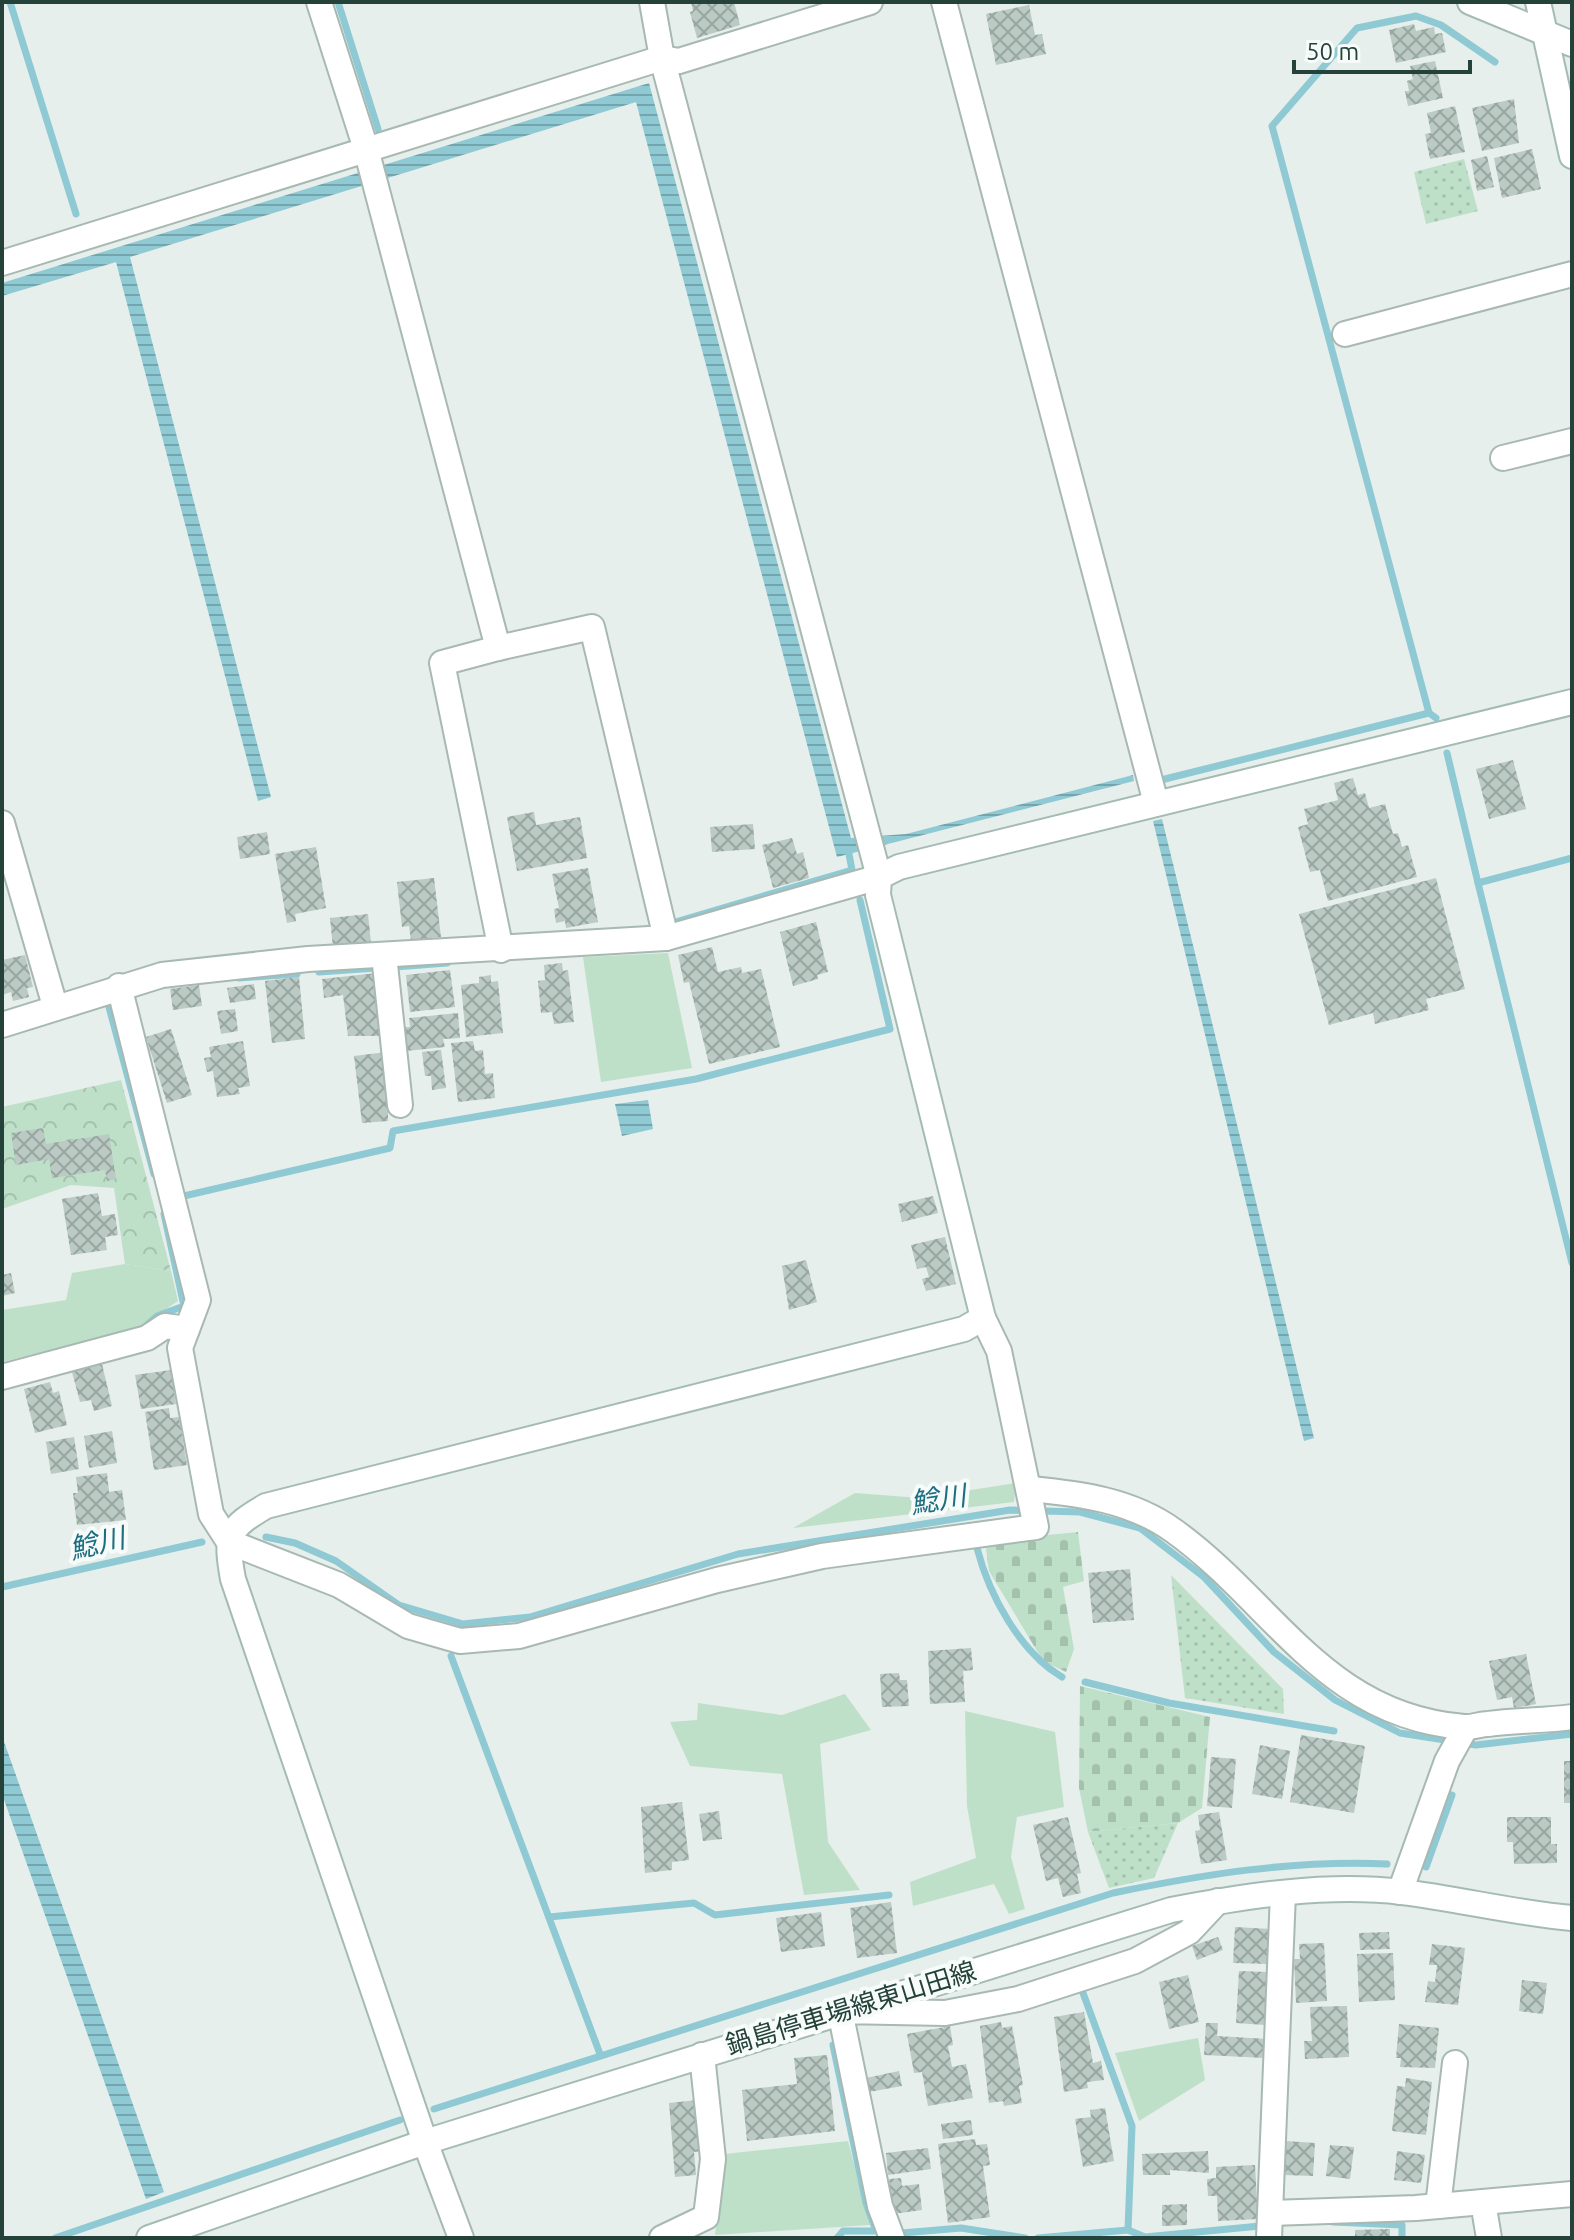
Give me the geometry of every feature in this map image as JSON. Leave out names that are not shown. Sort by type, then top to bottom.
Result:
[{"type":"street","points":[[319,2],[367,154],[498,648]]},
{"type":"street","points":[[229,1542],[339,1585],[408,1626],[460,1641],[519,1636],[717,1580],[822,1556],[1036,1527],[1031,1489],[999,1351],[983,1318],[878,895],[873,855],[662,58],[652,2]]},
{"type":"street","points":[[2,263],[367,154],[662,58],[679,61],[870,2]]},
{"type":"street","points":[[944,2],[1156,803]]},
{"type":"street","points":[[1470,2],[1572,44]]},
{"type":"street","points":[[1538,2],[1572,156]]},
{"type":"street","points":[[1345,334],[1572,274]]},
{"type":"street","points":[[1503,458],[1572,441]]},
{"type":"street","points":[[501,950],[442,663],[592,627],[666,938]]},
{"type":"street","points":[[2,1025],[162,975],[384,955],[666,938],[873,855],[899,867],[1572,702]]},
{"type":"street","points":[[2,823],[55,1006]]},
{"type":"street","points":[[384,955],[400,1105]]},
{"type":"street","points":[[119,986],[198,1300],[180,1348],[211,1514],[229,1542],[233,1579],[425,2142],[461,2238]]},
{"type":"street","points":[[229,1542],[238,1522],[266,1506],[964,1329],[983,1318]]},
{"type":"street","points":[[2,1377],[147,1338],[165,1326],[187,1329]]},
{"type":"street","points":[[1031,1489],[1096,1496],[1130,1507],[1173,1530],[1216,1566],[1316,1665],[1358,1694],[1411,1717],[1466,1727],[1572,1717]]},
{"type":"street","points":[[1400,1892],[1447,1761],[1466,1727]]},
{"type":"street","name":"鍋島停車場線東山田線","points":[[149,2238],[425,2142],[840,2011],[1108,1927],[1218,1901],[1357,1889],[1400,1892],[1572,1918]]},
{"type":"street","points":[[1269,2238],[1283,1893]]},
{"type":"street","points":[[892,2238],[880,2206],[840,2011],[945,2013],[1018,1999],[1135,1961],[1189,1932],[1218,1901]]},
{"type":"street","points":[[662,2238],[706,2217],[713,2159],[702,2055]]},
{"type":"street","points":[[1438,2206],[1455,2063]]},
{"type":"street","points":[[1271,2213],[1438,2206],[1572,2194]]},
{"type":"street","points":[[1483,2202],[1489,2238]]},
{"type":"green space","points":[[1464,159],[1478,211],[1426,224],[1414,172]]},
{"type":"green space","points":[[668,953],[692,1068],[601,1082],[583,957]]},
{"type":"green space","points":[[121,1080],[171,1271],[125,1264],[114,1188],[71,1185],[2,1209],[2,1107]]},
{"type":"green space","points":[[125,1264],[171,1271],[178,1301],[136,1329],[2,1362],[2,1310],[66,1300],[72,1273]]},
{"type":"green space","points":[[1016,1483],[1014,1502],[793,1528],[855,1493],[920,1498]]},
{"type":"green space","points":[[1078,1532],[1084,1581],[1063,1587],[1074,1649],[1066,1672],[1043,1661],[989,1571],[985,1541]]},
{"type":"green space","points":[[1171,1575],[1283,1689],[1284,1714],[1185,1698]]},
{"type":"green space","points":[[1080,1686],[1210,1717],[1202,1808],[1178,1823],[1088,1832],[1079,1788]]},
{"type":"green space","points":[[845,1694],[871,1730],[820,1744],[828,1842],[860,1890],[804,1895],[782,1774],[690,1766],[670,1722],[697,1720],[698,1703],[782,1715]]},
{"type":"green space","points":[[965,1711],[1055,1732],[1064,1807],[1017,1817],[1011,1857],[1025,1909],[1009,1914],[994,1884],[913,1906],[910,1882],[976,1858],[967,1806]]},
{"type":"green space","points":[[1178,1823],[1154,1878],[1109,1888],[1088,1832]]},
{"type":"green space","points":[[1198,2038],[1205,2080],[1139,2121],[1115,2053]]},
{"type":"green space","points":[[848,2141],[870,2225],[715,2235],[724,2154]]},
{"type":"water","points":[[649,83],[851,838],[906,834],[1133,775],[1134,781],[837,857],[636,102],[130,257],[271,797],[258,801],[116,262],[2,296],[2,283]]},
{"type":"water","points":[[1162,819],[1314,1438],[1304,1441],[1153,821]]},
{"type":"water","points":[[648,1100],[653,1129],[622,1136],[615,1104]]},
{"type":"water","points":[[2,1736],[164,2192],[146,2199],[2,1794]]},
{"type":"building","points":[[691,2],[734,2],[740,25],[697,38],[690,12],[693,11]]},
{"type":"building","points":[[1029,5],[1035,35],[1042,34],[1046,54],[996,65],[986,14]]},
{"type":"building","points":[[1414,24],[1416,31],[1434,27],[1435,34],[1442,33],[1446,52],[1396,63],[1389,30]]},
{"type":"building","points":[[1435,61],[1443,98],[1408,106],[1405,91],[1409,91],[1407,81],[1413,79],[1410,66]]},
{"type":"building","points":[[1514,99],[1519,143],[1482,151],[1472,108]]},
{"type":"building","points":[[1455,106],[1465,152],[1430,159],[1425,134],[1431,133],[1427,113]]},
{"type":"building","points":[[1532,149],[1541,189],[1502,198],[1494,158]]},
{"type":"building","points":[[1487,156],[1494,187],[1477,191],[1471,160]]},
{"type":"building","points":[[1513,760],[1526,809],[1489,819],[1476,769]]},
{"type":"building","points":[[1353,778],[1358,795],[1365,793],[1369,808],[1385,804],[1393,834],[1398,833],[1402,847],[1408,845],[1417,877],[1328,901],[1320,870],[1310,872],[1298,827],[1308,824],[1304,809],[1338,800],[1334,783]]},
{"type":"building","points":[[534,812],[536,825],[580,817],[587,858],[517,871],[507,817]]},
{"type":"building","points":[[753,824],[755,849],[712,852],[710,827]]},
{"type":"building","points":[[267,832],[270,854],[240,859],[237,837]]},
{"type":"building","points":[[792,838],[797,854],[803,852],[809,878],[773,888],[762,845]]},
{"type":"building","points":[[316,847],[326,908],[295,914],[296,921],[287,923],[275,854]]},
{"type":"building","points":[[588,868],[598,922],[566,928],[565,921],[556,923],[554,909],[559,908],[552,874]]},
{"type":"building","points":[[434,878],[441,937],[411,940],[409,926],[402,927],[397,882]]},
{"type":"building","points":[[1436,878],[1465,989],[1426,999],[1429,1010],[1375,1024],[1373,1013],[1329,1025],[1299,914]]},
{"type":"building","points":[[368,914],[371,943],[333,948],[330,918]]},
{"type":"building","points":[[816,922],[828,972],[817,975],[818,979],[793,986],[780,932]]},
{"type":"building","points":[[712,947],[718,972],[741,967],[742,973],[761,969],[780,1047],[709,1064],[689,982],[684,983],[678,955]]},
{"type":"building","points":[[25,955],[33,987],[27,988],[29,997],[13,1001],[11,992],[2,995],[2,960]]},
{"type":"building","points":[[562,963],[563,971],[568,970],[574,1022],[554,1024],[552,1012],[541,1013],[538,981],[545,980],[544,965]]},
{"type":"building","points":[[450,970],[455,1007],[410,1012],[406,975]]},
{"type":"building","points":[[377,973],[384,1036],[348,1036],[343,995],[324,998],[322,979]]},
{"type":"building","points":[[491,975],[491,982],[498,981],[503,1033],[466,1037],[461,985],[479,983],[479,977]]},
{"type":"building","points":[[299,977],[305,1039],[272,1043],[265,981]]},
{"type":"building","points":[[254,984],[256,999],[230,1003],[227,988]]},
{"type":"building","points":[[199,985],[202,1006],[173,1010],[170,989]]},
{"type":"building","points":[[235,1009],[238,1031],[221,1034],[217,1011]]},
{"type":"building","points":[[458,1013],[460,1038],[443,1039],[445,1047],[406,1051],[403,1027],[410,1027],[409,1018]]},
{"type":"building","points":[[171,1029],[192,1095],[167,1103],[146,1037]]},
{"type":"building","points":[[243,1041],[250,1086],[238,1088],[240,1094],[217,1097],[213,1071],[207,1072],[204,1058],[211,1057],[209,1047]]},
{"type":"building","points":[[473,1041],[475,1051],[483,1050],[485,1074],[493,1073],[495,1098],[458,1102],[451,1043]]},
{"type":"building","points":[[441,1050],[446,1088],[432,1090],[431,1076],[425,1076],[422,1052]]},
{"type":"building","points":[[387,1052],[394,1111],[388,1111],[388,1121],[362,1123],[354,1056]]},
{"type":"building","points":[[43,1128],[46,1144],[109,1134],[116,1179],[107,1181],[105,1170],[52,1178],[49,1159],[16,1165],[11,1133]]},
{"type":"building","points":[[98,1193],[102,1216],[115,1214],[118,1235],[105,1237],[107,1250],[71,1255],[62,1199]]},
{"type":"building","points":[[933,1196],[938,1213],[902,1222],[898,1204]]},
{"type":"building","points":[[945,1237],[956,1284],[926,1291],[922,1279],[929,1277],[926,1267],[917,1269],[911,1245]]},
{"type":"building","points":[[806,1260],[817,1302],[789,1310],[782,1266]]},
{"type":"building","points":[[11,1273],[15,1293],[2,1296],[2,1275]]},
{"type":"building","points":[[102,1364],[112,1406],[94,1411],[91,1400],[80,1402],[72,1372]]},
{"type":"building","points":[[171,1370],[176,1404],[141,1409],[135,1375]]},
{"type":"building","points":[[50,1382],[53,1393],[59,1391],[67,1425],[35,1433],[24,1389]]},
{"type":"building","points":[[169,1408],[170,1418],[179,1417],[187,1465],[154,1470],[145,1412]]},
{"type":"building","points":[[112,1431],[117,1463],[89,1468],[84,1436]]},
{"type":"building","points":[[74,1437],[79,1469],[51,1474],[46,1442]]},
{"type":"building","points":[[107,1473],[109,1492],[122,1490],[126,1520],[77,1525],[73,1493],[78,1493],[76,1477]]},
{"type":"building","points":[[1130,1569],[1134,1620],[1093,1623],[1088,1573]]},
{"type":"building","points":[[971,1648],[973,1670],[963,1671],[965,1702],[930,1704],[928,1651]]},
{"type":"building","points":[[1526,1654],[1536,1704],[1514,1708],[1512,1697],[1497,1700],[1489,1661]]},
{"type":"building","points":[[899,1673],[900,1680],[907,1680],[909,1706],[882,1707],[880,1674]]},
{"type":"building","points":[[1301,1735],[1365,1746],[1354,1813],[1290,1802]]},
{"type":"building","points":[[1260,1745],[1290,1751],[1282,1799],[1252,1794]]},
{"type":"building","points":[[1211,1757],[1236,1759],[1232,1808],[1207,1806]]},
{"type":"building","points":[[1564,1761],[1572,1761],[1572,1803],[1564,1803]]},
{"type":"building","points":[[682,1802],[689,1860],[672,1862],[672,1870],[645,1873],[641,1807]]},
{"type":"building","points":[[719,1811],[722,1839],[703,1841],[699,1814]]},
{"type":"building","points":[[1219,1812],[1227,1860],[1201,1864],[1195,1831],[1200,1830],[1198,1815]]},
{"type":"building","points":[[1068,1817],[1081,1873],[1077,1874],[1081,1893],[1063,1897],[1058,1878],[1046,1881],[1033,1825]]},
{"type":"building","points":[[1507,1817],[1551,1817],[1551,1844],[1557,1844],[1557,1863],[1514,1864],[1513,1842],[1507,1842]]},
{"type":"building","points":[[891,1902],[897,1953],[857,1958],[850,1908]]},
{"type":"building","points":[[821,1912],[825,1946],[781,1952],[776,1918]]},
{"type":"building","points":[[1235,1927],[1271,1929],[1269,1964],[1233,1963]]},
{"type":"building","points":[[1389,1932],[1390,1949],[1360,1950],[1359,1933]]},
{"type":"building","points":[[1218,1937],[1223,1950],[1197,1960],[1192,1946]]},
{"type":"building","points":[[1324,1943],[1327,2001],[1296,2003],[1294,1959],[1300,1959],[1299,1944]]},
{"type":"building","points":[[1432,1944],[1465,1948],[1458,2005],[1425,2002],[1428,1981],[1435,1982],[1437,1965],[1429,1965]]},
{"type":"building","points":[[1393,1953],[1395,2000],[1359,2002],[1357,1954]]},
{"type":"building","points":[[1239,1971],[1268,1972],[1265,2025],[1236,2023]]},
{"type":"building","points":[[1188,1975],[1199,2022],[1169,2029],[1159,1982]]},
{"type":"building","points":[[1522,1980],[1547,1983],[1543,2014],[1519,2011]]},
{"type":"building","points":[[1347,2006],[1349,2057],[1305,2059],[1304,2041],[1312,2041],[1310,2007]]},
{"type":"building","points":[[1084,2012],[1093,2063],[1101,2061],[1104,2080],[1087,2082],[1088,2088],[1064,2092],[1054,2017]]},
{"type":"building","points":[[1001,2022],[1002,2028],[1012,2026],[1023,2085],[1019,2086],[1022,2103],[1004,2106],[1003,2101],[989,2103],[980,2026]]},
{"type":"building","points":[[1206,2023],[1218,2023],[1217,2036],[1267,2039],[1266,2058],[1204,2055]]},
{"type":"building","points":[[1399,2024],[1439,2028],[1435,2068],[1400,2067],[1401,2058],[1396,2058]]},
{"type":"building","points":[[950,2026],[953,2045],[948,2046],[952,2067],[966,2064],[973,2098],[928,2106],[922,2072],[914,2073],[907,2034]]},
{"type":"building","points":[[827,2055],[835,2131],[747,2141],[742,2090],[797,2084],[794,2058]]},
{"type":"building","points":[[899,2071],[902,2086],[869,2092],[866,2078]]},
{"type":"building","points":[[1406,2078],[1432,2082],[1426,2135],[1392,2131],[1397,2086],[1405,2087]]},
{"type":"building","points":[[698,2100],[702,2151],[694,2152],[696,2175],[675,2177],[669,2103]]},
{"type":"building","points":[[1105,2108],[1114,2161],[1083,2167],[1075,2119],[1091,2117],[1090,2110]]},
{"type":"building","points":[[971,2120],[973,2135],[943,2139],[941,2124]]},
{"type":"building","points":[[975,2139],[976,2145],[987,2144],[990,2165],[983,2166],[990,2217],[948,2223],[938,2144]]},
{"type":"building","points":[[1285,2141],[1315,2143],[1313,2176],[1283,2175]]},
{"type":"building","points":[[1330,2145],[1354,2147],[1350,2179],[1326,2176]]},
{"type":"building","points":[[928,2148],[931,2169],[888,2175],[886,2153]]},
{"type":"building","points":[[1208,2151],[1209,2173],[1170,2170],[1170,2175],[1143,2175],[1142,2154]]},
{"type":"building","points":[[1397,2151],[1425,2155],[1421,2183],[1394,2180]]},
{"type":"building","points":[[1255,2165],[1258,2219],[1218,2221],[1217,2196],[1208,2196],[1207,2179],[1216,2178],[1216,2167]]},
{"type":"building","points":[[901,2178],[902,2186],[919,2184],[922,2210],[893,2214],[889,2179]]},
{"type":"building","points":[[1187,2204],[1187,2225],[1162,2226],[1162,2205]]},
{"type":"building","points":[[1390,2229],[1390,2238],[1355,2238],[1355,2230]]},
{"type":"waterway","points":[[10,2],[76,214]]},
{"type":"waterway","points":[[338,2],[378,129]]},
{"type":"waterway","points":[[1429,713],[1272,126],[1357,28],[1416,16],[1441,25],[1495,62]]},
{"type":"waterway","points":[[1165,779],[1429,713],[1436,718]]},
{"type":"waterway","points":[[1447,753],[1478,883],[1572,858]]},
{"type":"waterway","points":[[672,923],[852,870],[849,854]]},
{"type":"waterway","points":[[1478,883],[1572,1263]]},
{"type":"waterway","points":[[184,1196],[390,1148],[393,1131],[696,1079],[890,1029],[860,900]]},
{"type":"waterway","points":[[395,967],[447,963]]},
{"type":"waterway","points":[[319,972],[376,968]]},
{"type":"waterway","points":[[239,978],[297,974]]},
{"type":"waterway","points":[[109,1007],[154,1174]]},
{"type":"waterway","points":[[148,1324],[157,1316],[184,1306],[164,1214]]},
{"type":"waterway","name":"鯰川","points":[[266,1537],[295,1543],[336,1561],[399,1605],[463,1624],[530,1617],[738,1554],[1010,1510],[1080,1512],[1140,1528],[1204,1577],[1274,1652],[1335,1700],[1400,1733],[1451,1741]]},
{"type":"waterway","name":"鯰川","points":[[2,1587],[202,1542]]},
{"type":"waterway","points":[[977,1548],[989,1584],[1008,1621],[1033,1653],[1062,1677]]},
{"type":"waterway","points":[[451,1656],[600,2054]]},
{"type":"waterway","points":[[1085,1682],[1169,1703],[1334,1731]]},
{"type":"waterway","name":"鯰川","points":[[1463,1743],[1476,1745],[1572,1734]]},
{"type":"waterway","points":[[1426,1867],[1452,1795]]},
{"type":"waterway","points":[[434,2109],[1113,1893],[1283,1866],[1387,1864]]},
{"type":"waterway","points":[[549,1917],[694,1903],[715,1915],[889,1895]]},
{"type":"waterway","points":[[1083,1993],[1132,2126],[1128,2230]]},
{"type":"waterway","points":[[833,2045],[866,2203],[876,2231],[843,2231],[837,2238]]},
{"type":"waterway","points":[[55,2238],[400,2120]]},
{"type":"waterway","points":[[1333,2222],[1402,2225],[1402,2238]]},
{"type":"waterway","points":[[1038,2238],[1128,2230],[1145,2237],[1260,2226]]},
{"type":"waterway","points":[[902,2233],[961,2228],[1025,2238]]}]
